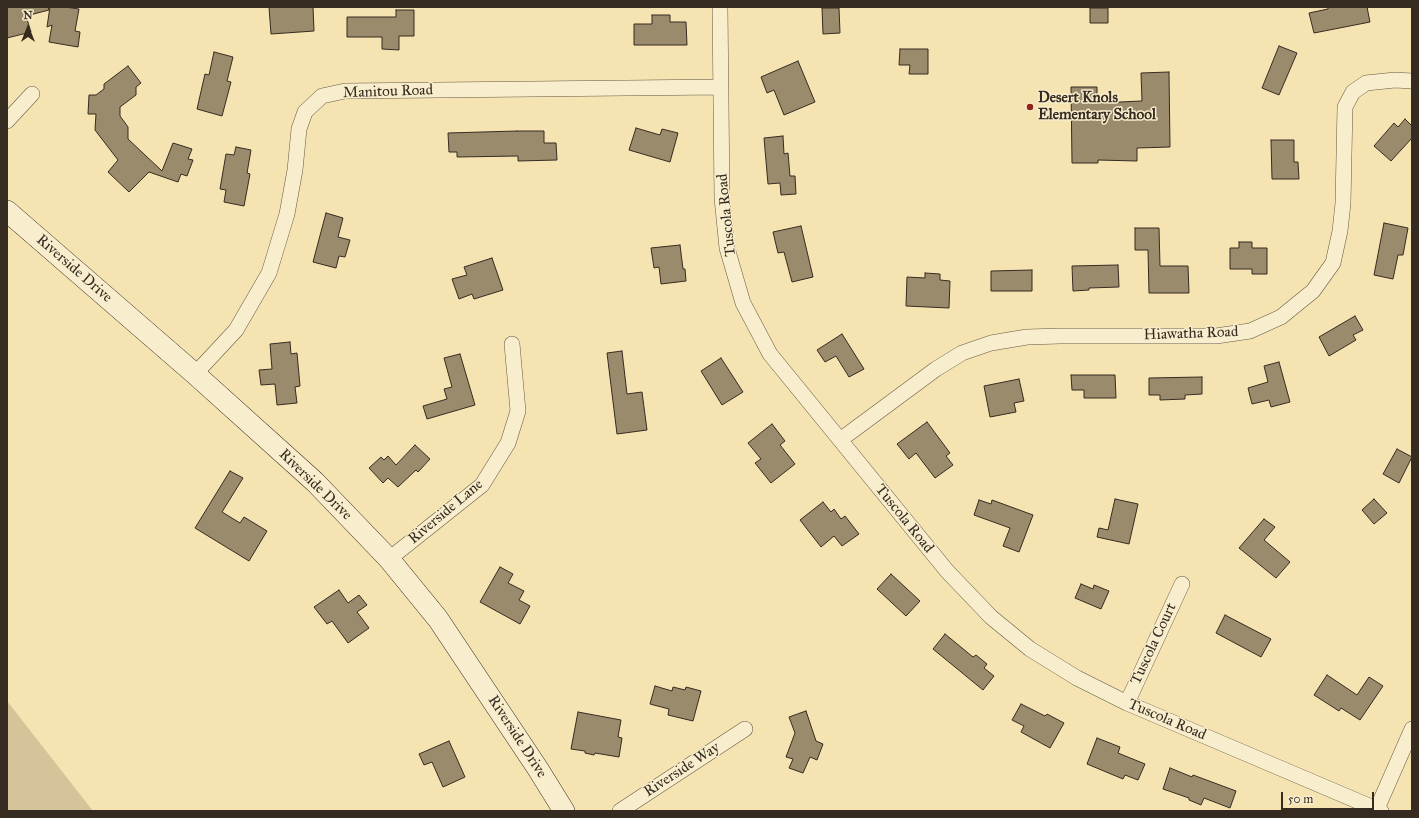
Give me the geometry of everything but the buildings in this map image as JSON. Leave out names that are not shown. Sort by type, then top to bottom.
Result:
[{"type":"street","name":"Tuscola Road","points":[[720,7],[722,198],[727,248],[743,303],[770,354],[947,571],[991,617],[1030,649],[1077,678],[1127,703],[1378,810]]},
{"type":"street","name":"Hiawatha Road","points":[[840,440],[936,369],[962,353],[992,343],[1027,338],[1060,336],[1216,336],[1250,332],[1281,318],[1313,291],[1333,263],[1340,231],[1343,203],[1345,107],[1353,92],[1366,83],[1395,80],[1412,81]]},
{"type":"street","name":"Manitou Road","points":[[195,374],[236,330],[269,273],[287,214],[295,170],[299,129],[305,112],[322,96],[345,91],[720,87]]},
{"type":"street","points":[[7,121],[32,94]]},
{"type":"street","name":"Riverside Drive","points":[[7,211],[195,374],[315,482],[389,559],[438,619],[538,769],[564,811]]},
{"type":"street","name":"Riverside Lane","points":[[389,559],[482,485],[508,443],[518,412],[512,344]]},
{"type":"street","name":"Tuscola Court","points":[[1127,703],[1182,584]]},
{"type":"street","name":"Riverside Way","points":[[620,811],[745,729]]},
{"type":"street","points":[[1378,810],[1412,729]]},
{"type":"shaded area","points":[[7,701],[93,811],[7,811]]},
{"type":"place","name":"Desert Knols Elementary School","points":[[1030,107]]}]
